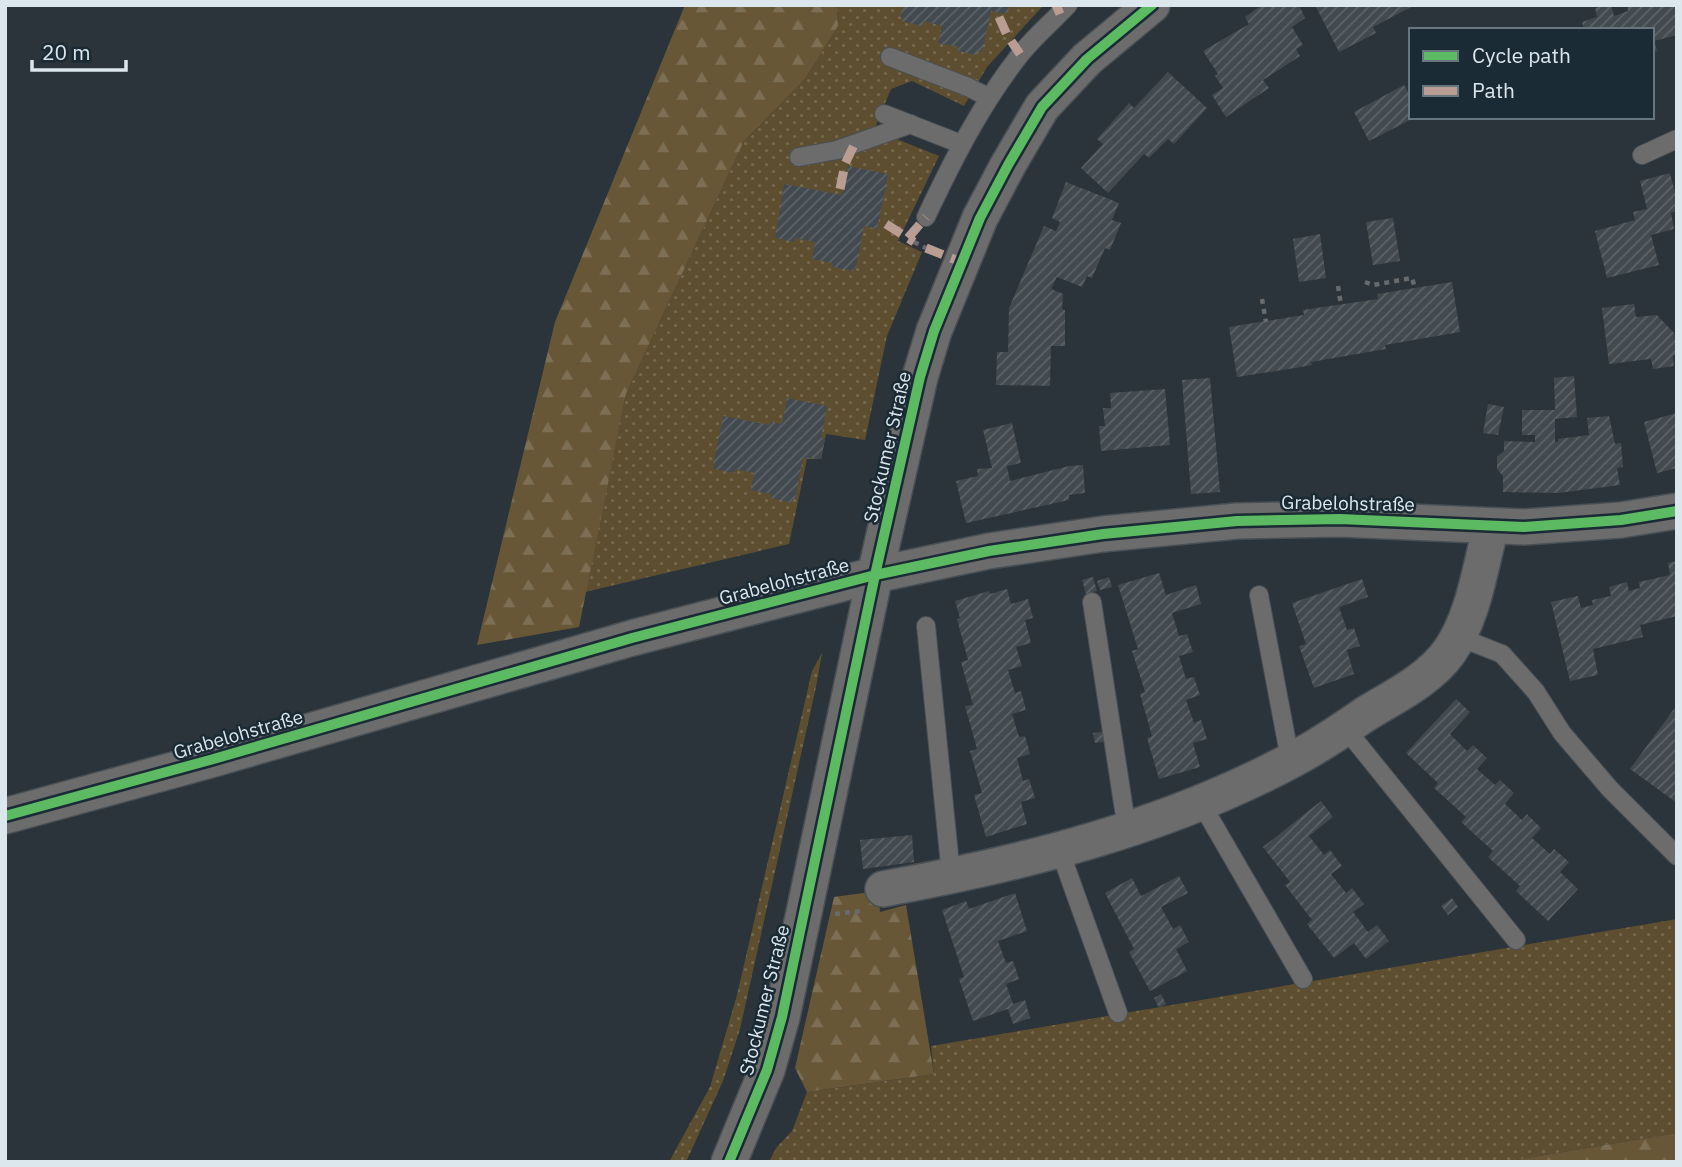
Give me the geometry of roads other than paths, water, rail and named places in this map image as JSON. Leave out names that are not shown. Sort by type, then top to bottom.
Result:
[{"type":"street","name":"Stockumer Straße","points":[[729,1162],[767,1070],[782,1017],[875,575],[920,377],[950,288],[980,218],[1042,107],[1087,60],[1152,5]]},
{"type":"street","name":"Grabelohstraße","points":[[5,816],[632,638],[875,575],[989,551],[1195,524],[1340,519],[1492,527],[1575,523],[1677,511]]},
{"type":"street","points":[[883,889],[1060,851],[1130,829],[1200,803],[1294,759],[1409,687],[1437,665],[1457,640],[1466,618],[1492,527]]},
{"type":"lane","points":[[926,217],[961,144],[988,97],[1020,54],[1068,5]]},
{"type":"lane","points":[[890,57],[988,97]]},
{"type":"lane","points":[[884,114],[961,144]]},
{"type":"lane","points":[[799,157],[837,150],[911,124]]},
{"type":"lane","points":[[1642,155],[1677,139]]},
{"type":"lane","points":[[1259,595],[1287,743],[1294,759]]},
{"type":"lane","points":[[1092,602],[1124,810],[1130,829]]},
{"type":"lane","points":[[926,626],[951,875]]},
{"type":"lane","points":[[1457,640],[1469,641],[1502,654],[1535,692],[1570,743],[1610,789],[1677,856]]},
{"type":"lane","points":[[1345,728],[1516,940]]},
{"type":"lane","points":[[1200,803],[1303,979]]},
{"type":"lane","points":[[1060,851],[1118,1013]]}]
